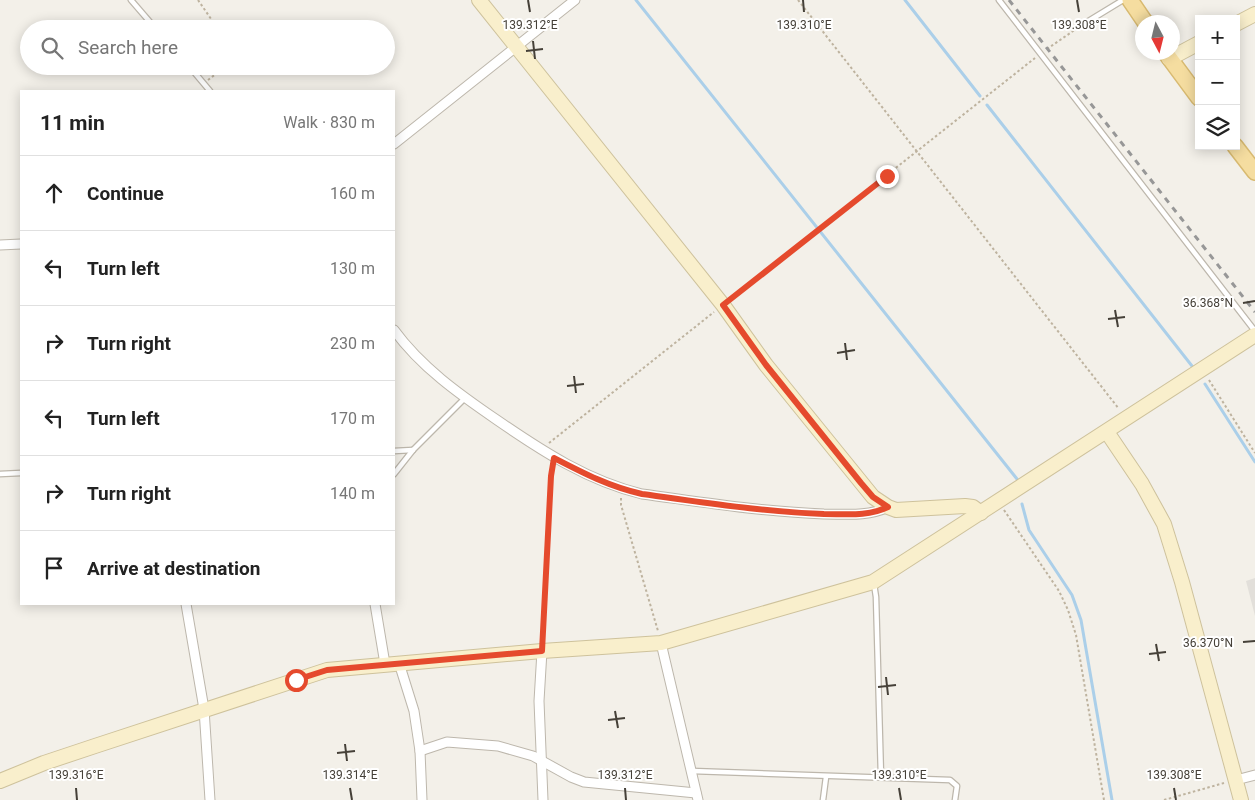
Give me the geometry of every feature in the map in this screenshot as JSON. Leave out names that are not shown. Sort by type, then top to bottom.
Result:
[{"type":"main road","points":[[1130,0],[1140,15]]},
{"type":"main road","points":[[1170,60],[1195,93]]},
{"type":"main road","points":[[1238,150],[1255,172]]},
{"type":"street","points":[[478,0],[723,305],[766,365],[873,497],[896,510],[965,506],[973,507],[981,513]]},
{"type":"street","points":[[395,143],[575,0]]},
{"type":"street","points":[[1240,22],[1255,14]]},
{"type":"street","points":[[1180,51],[1195,45]]},
{"type":"street","points":[[0,245],[20,244]]},
{"type":"street","points":[[395,331],[404,344],[430,370],[465,398],[554,458],[586,476],[620,489],[642,494],[801,513],[858,515],[879,511],[888,507]]},
{"type":"street","points":[[0,781],[44,763],[327,670],[392,663],[661,643],[873,582],[1255,335]]},
{"type":"street","points":[[1107,432],[1142,484],[1164,524],[1182,582],[1241,800]]},
{"type":"street","points":[[186,605],[204,709],[210,800]]},
{"type":"street","points":[[375,605],[392,663],[414,711],[420,751],[422,800]]},
{"type":"street","points":[[420,751],[447,742],[498,746],[533,756],[584,782],[697,796],[661,643]]},
{"type":"street","points":[[542,651],[539,701],[543,800]]},
{"type":"street","points":[[1236,780],[1255,775]]},
{"type":"lane","points":[[132,0],[149,20]]},
{"type":"lane","points":[[999,0],[1255,331]]},
{"type":"lane","points":[[1082,26],[1124,0]]},
{"type":"lane","points":[[197,75],[209,90]]},
{"type":"lane","points":[[395,473],[413,450],[465,398]]},
{"type":"lane","points":[[395,451],[413,450]]},
{"type":"lane","points":[[0,474],[20,473]]},
{"type":"lane","points":[[873,582],[876,597],[881,777]]},
{"type":"lane","points":[[692,771],[950,780],[958,786],[955,800]]},
{"type":"lane","points":[[824,800],[826,777]]},
{"type":"path","points":[[198,0],[212,20]]},
{"type":"path","points":[[798,0],[1126,419]]},
{"type":"path","points":[[542,450],[550,441],[1040,54],[1082,26]]},
{"type":"path","points":[[204,83],[214,75]]},
{"type":"path","points":[[1202,369],[1255,453]]},
{"type":"path","points":[[542,651],[551,476],[554,458]]},
{"type":"path","points":[[620,489],[621,505],[661,643]]},
{"type":"path","points":[[998,502],[1059,591],[1072,622],[1076,635],[1104,800]]},
{"type":"path","points":[[1164,800],[1236,780]]},
{"type":"shaded area","points":[[1255,578],[1255,616],[1246,581]]},
{"type":"waterway","points":[[636,0],[1017,479]]},
{"type":"waterway","points":[[905,0],[980,96]]},
{"type":"waterway","points":[[987,105],[1192,366]]},
{"type":"waterway","points":[[1205,384],[1255,462]]},
{"type":"waterway","points":[[1022,504],[1029,530],[1072,595],[1081,620],[1112,800]]},
{"type":"railway","points":[[1009,0],[1255,312]]},
{"type":"route","points":[[296,680],[327,670],[542,651],[551,476],[554,458],[586,476],[620,489],[642,494],[801,513],[858,515],[872,513],[888,507],[873,497],[861,483],[766,365],[723,305],[887,176]]}]
